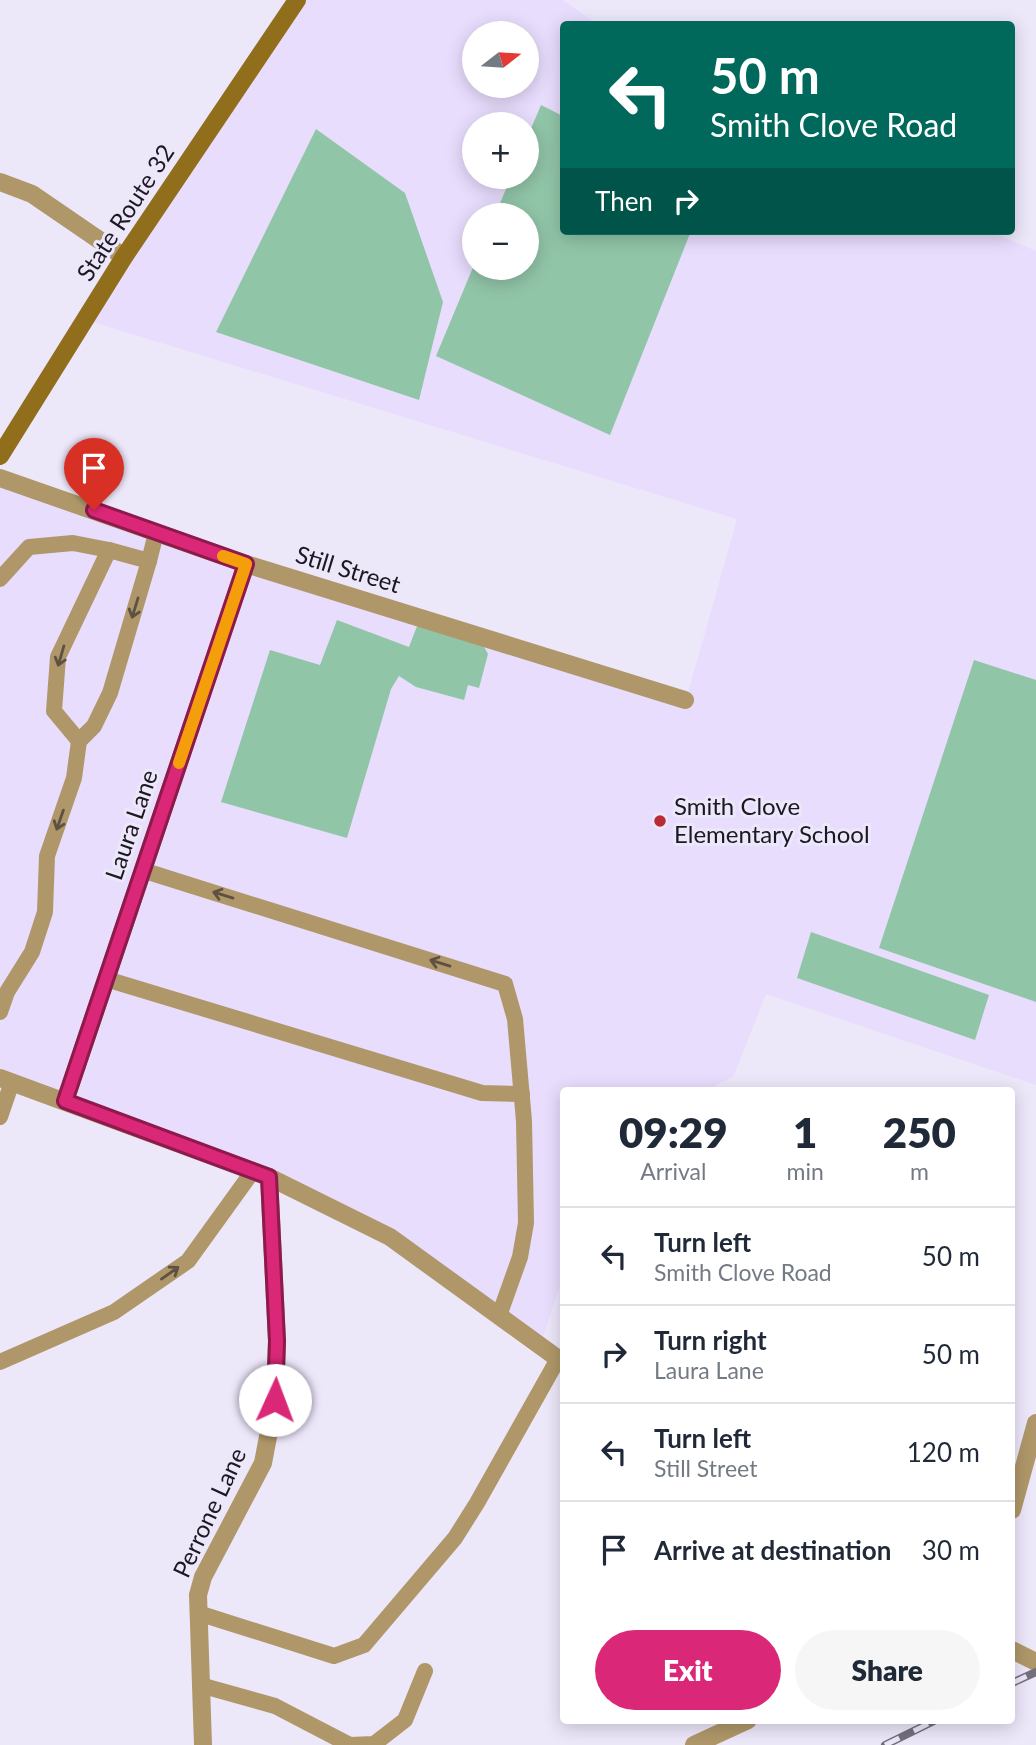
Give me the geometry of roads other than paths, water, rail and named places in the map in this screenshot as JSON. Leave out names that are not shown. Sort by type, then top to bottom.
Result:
[{"type":"main road","name":"State Route 32","points":[[0,456],[124,257],[296,0]]},
{"type":"street","points":[[0,182],[32,194],[59,210],[124,257]]},
{"type":"street","name":"Still Street","points":[[0,478],[246,564],[685,700]]},
{"type":"street","name":"Laura Lane","points":[[65,1101],[246,564]]},
{"type":"street","points":[[6,1080],[261,1174],[390,1237],[560,1360]]},
{"type":"street","name":"Perrone Lane","points":[[202,1745],[198,1595],[203,1577],[263,1463],[275,1400],[277,1341],[261,1174]]},
{"type":"street","points":[[1015,1499],[1036,1423]]},
{"type":"street","points":[[1015,1652],[1036,1662]]},
{"type":"street","points":[[694,1745],[739,1724]]},
{"type":"lane","points":[[0,1012],[7,992],[32,952],[45,912],[47,856],[74,778],[79,741],[94,726],[110,693],[156,533]]},
{"type":"lane","points":[[0,579],[29,547],[67,543],[109,550],[149,561]]},
{"type":"lane","points":[[79,741],[54,711],[58,657],[109,550]]},
{"type":"lane","points":[[142,870],[505,984],[515,1019],[522,1094],[526,1223],[520,1257],[499,1315]]},
{"type":"lane","points":[[106,979],[482,1093],[522,1094]]},
{"type":"lane","points":[[0,1117],[6,1080]]},
{"type":"lane","points":[[0,1362],[114,1312],[188,1261],[261,1174]]},
{"type":"lane","points":[[198,1613],[334,1656],[364,1645],[454,1538],[560,1363]]},
{"type":"lane","points":[[200,1685],[275,1706],[350,1745],[374,1744],[405,1720],[425,1671]]},
{"type":"railway","points":[[1015,1682],[1036,1672]]},
{"type":"railway","points":[[885,1745],[928,1724]]},
{"type":"place","name":"Smith Clove Elementary School","points":[[660,821]]}]
